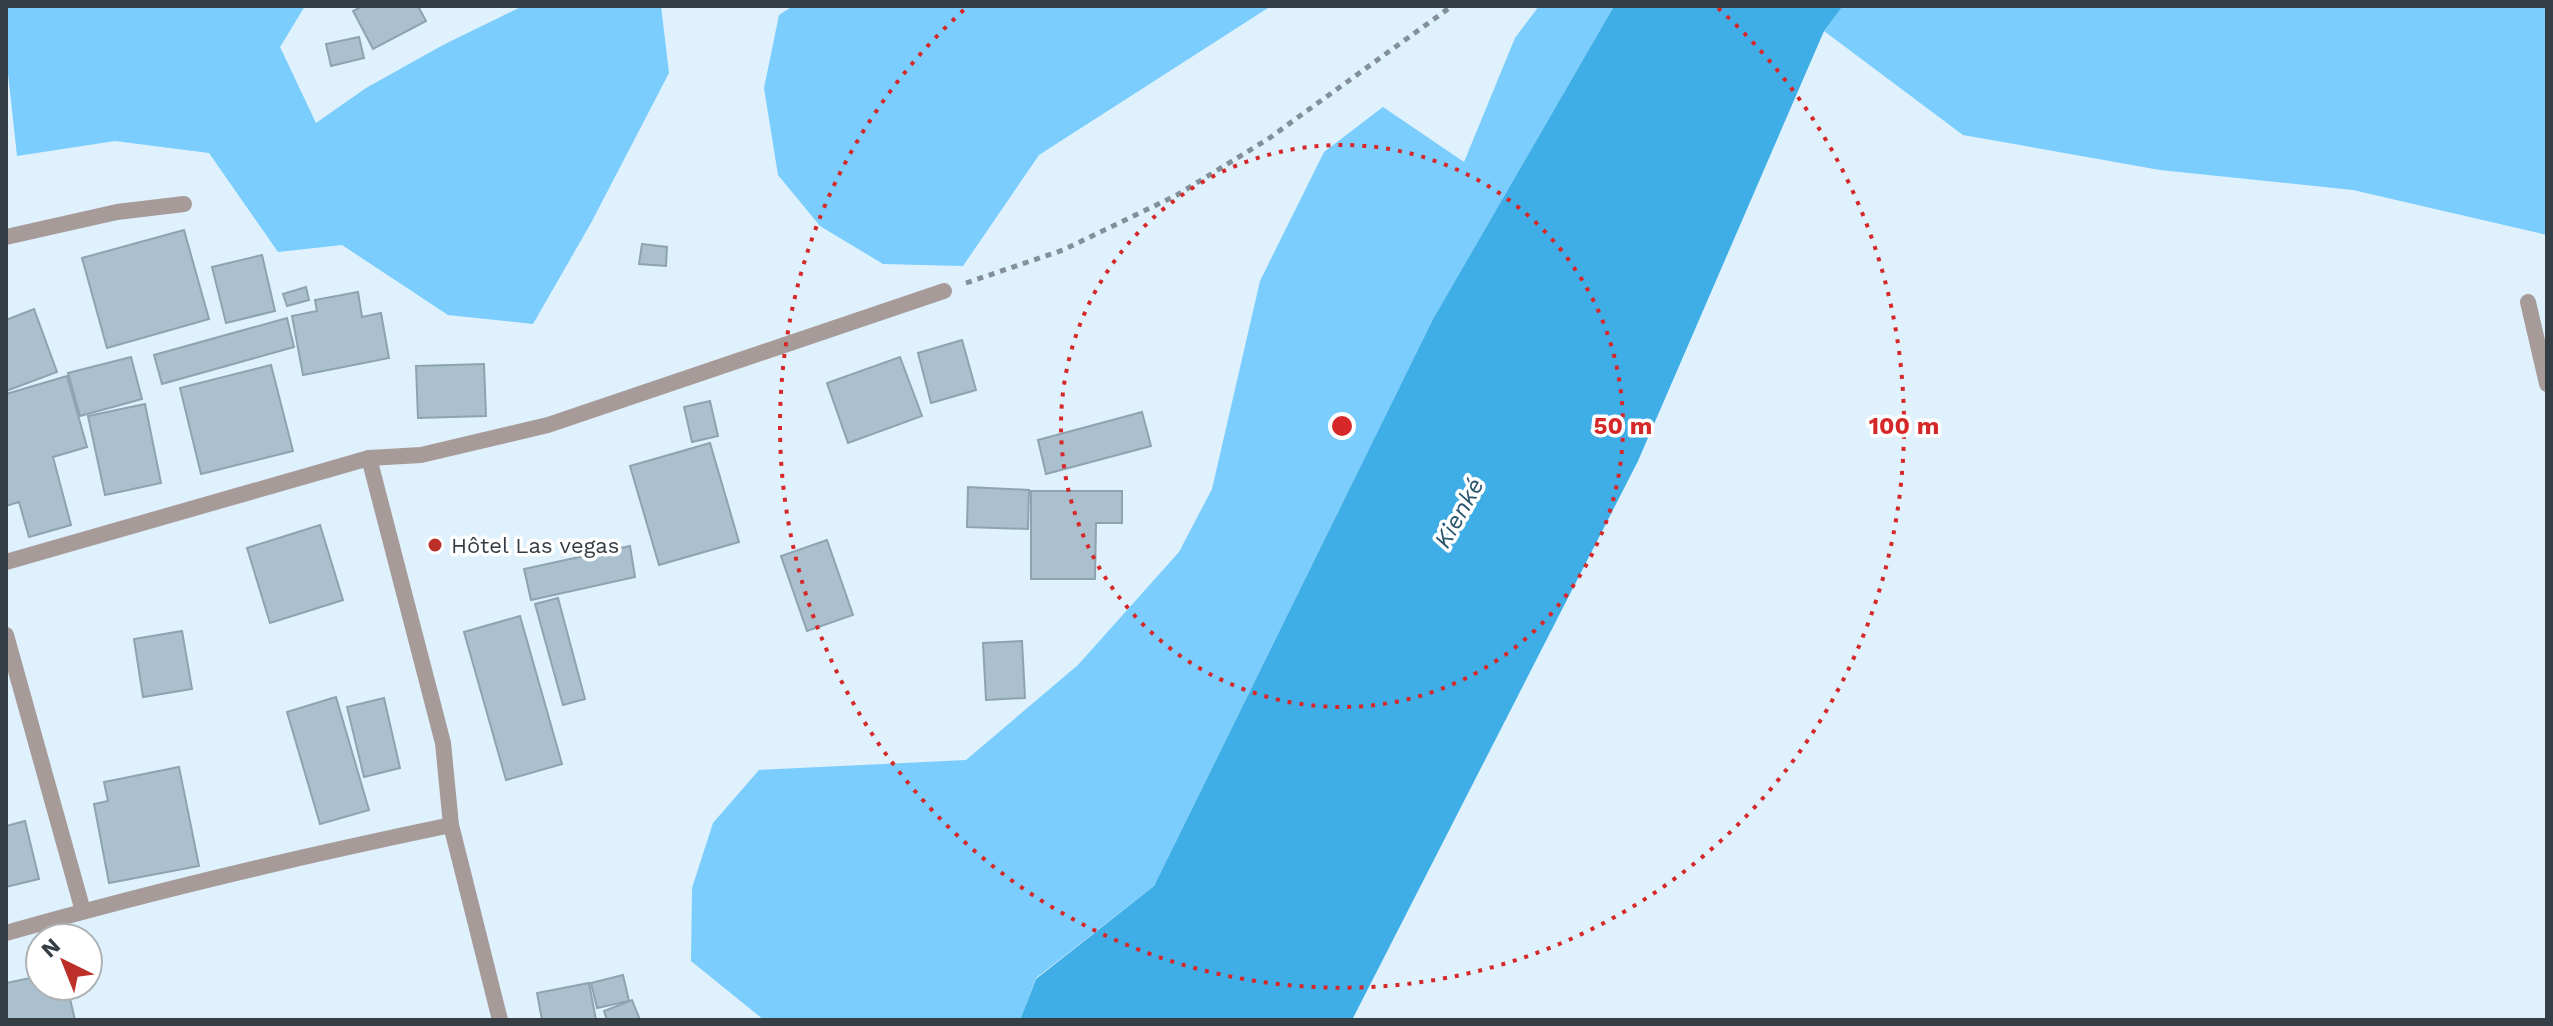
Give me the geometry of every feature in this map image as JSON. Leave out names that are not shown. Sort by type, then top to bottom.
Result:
[{"type":"street","points":[[6,237],[117,212],[184,204]]},
{"type":"street","points":[[6,562],[369,458],[421,455],[548,425],[944,291]]},
{"type":"street","points":[[2528,302],[2547,384]]},
{"type":"street","points":[[369,458],[443,743],[451,825],[500,1020]]},
{"type":"street","points":[[6,635],[83,911]]},
{"type":"street","points":[[6,933],[310,855],[451,825]]},
{"type":"path","points":[[944,291],[1063,250],[1177,195],[1268,139],[1452,6]]},
{"type":"shaded area","points":[[6,6],[305,6],[280,47],[316,123],[366,88],[443,45],[523,6],[661,6],[669,73],[591,223],[533,324],[448,315],[342,245],[278,252],[209,153],[115,141],[17,156],[6,55]]},
{"type":"shaded area","points":[[793,6],[1271,6],[1039,155],[963,266],[883,264],[820,226],[778,175],[764,88],[779,15]]},
{"type":"shaded area","points":[[1539,6],[1614,6],[1433,319],[1154,886],[1036,978],[1020,1020],[764,1020],[691,961],[692,888],[713,823],[759,770],[966,760],[1078,665],[1179,552],[1212,489],[1260,281],[1324,152],[1383,107],[1464,162],[1515,38]]},
{"type":"shaded area","points":[[1843,6],[2547,6],[2547,235],[2353,190],[2160,170],[1963,135],[1824,31]]},
{"type":"water","name":"Kienké","points":[[1614,6],[1843,6],[1824,31],[1638,461],[1352,1020],[1020,1020],[1036,979],[1154,886],[1433,319]]},
{"type":"building","points":[[363,6],[418,6],[426,21],[373,49],[353,11]]},
{"type":"building","points":[[359,37],[364,58],[331,66],[326,44]]},
{"type":"building","points":[[184,230],[209,319],[107,348],[82,258]]},
{"type":"building","points":[[642,244],[667,247],[666,266],[639,264]]},
{"type":"building","points":[[262,255],[275,311],[226,323],[212,267]]},
{"type":"building","points":[[306,287],[309,300],[287,306],[283,294]]},
{"type":"building","points":[[358,292],[362,317],[381,313],[389,358],[303,375],[292,316],[317,311],[315,300]]},
{"type":"building","points":[[34,309],[57,372],[6,391],[6,320]]},
{"type":"building","points":[[287,318],[294,347],[162,384],[154,355]]},
{"type":"building","points":[[962,340],[976,390],[931,403],[918,353]]},
{"type":"building","points":[[131,357],[142,399],[80,416],[68,373]]},
{"type":"building","points":[[900,357],[922,416],[848,443],[827,383]]},
{"type":"building","points":[[484,364],[486,416],[418,418],[416,366]]},
{"type":"building","points":[[271,365],[293,451],[201,474],[180,388]]},
{"type":"building","points":[[67,376],[87,447],[53,457],[71,525],[29,537],[19,502],[6,506],[6,394]]},
{"type":"building","points":[[710,401],[718,436],[692,442],[684,407]]},
{"type":"building","points":[[145,404],[161,483],[105,495],[88,416]]},
{"type":"building","points":[[1142,412],[1151,446],[1046,474],[1038,440]]},
{"type":"building","points":[[710,443],[739,542],[659,565],[630,466]]},
{"type":"building","points":[[968,487],[1029,490],[1028,529],[967,527]]},
{"type":"building","points":[[1031,491],[1122,491],[1122,523],[1096,523],[1095,579],[1031,579]]},
{"type":"building","points":[[320,525],[343,600],[270,623],[247,548]]},
{"type":"building","points":[[827,540],[853,615],[807,631],[781,556]]},
{"type":"building","points":[[630,546],[635,577],[531,600],[524,569]]},
{"type":"building","points":[[558,598],[585,699],[563,705],[535,604]]},
{"type":"building","points":[[520,616],[562,764],[506,780],[464,632]]},
{"type":"building","points":[[182,631],[192,689],[143,697],[134,639]]},
{"type":"building","points":[[1022,641],[1025,698],[986,700],[983,643]]},
{"type":"building","points":[[336,697],[369,810],[320,824],[287,712]]},
{"type":"building","points":[[384,698],[400,768],[364,777],[347,707]]},
{"type":"building","points":[[179,767],[199,866],[109,883],[94,804],[108,801],[104,782]]},
{"type":"building","points":[[25,821],[39,879],[6,887],[6,826]]},
{"type":"building","points":[[623,975],[629,1001],[597,1008],[591,983]]},
{"type":"building","points":[[24,979],[24,1002],[71,1002],[75,1020],[6,1020],[6,983]]},
{"type":"building","points":[[589,983],[596,1020],[542,1020],[537,993]]},
{"type":"building","points":[[632,1000],[640,1020],[607,1020],[604,1011]]},
{"type":"place","name":"Hôtel Las vegas","points":[[435,545]]}]
